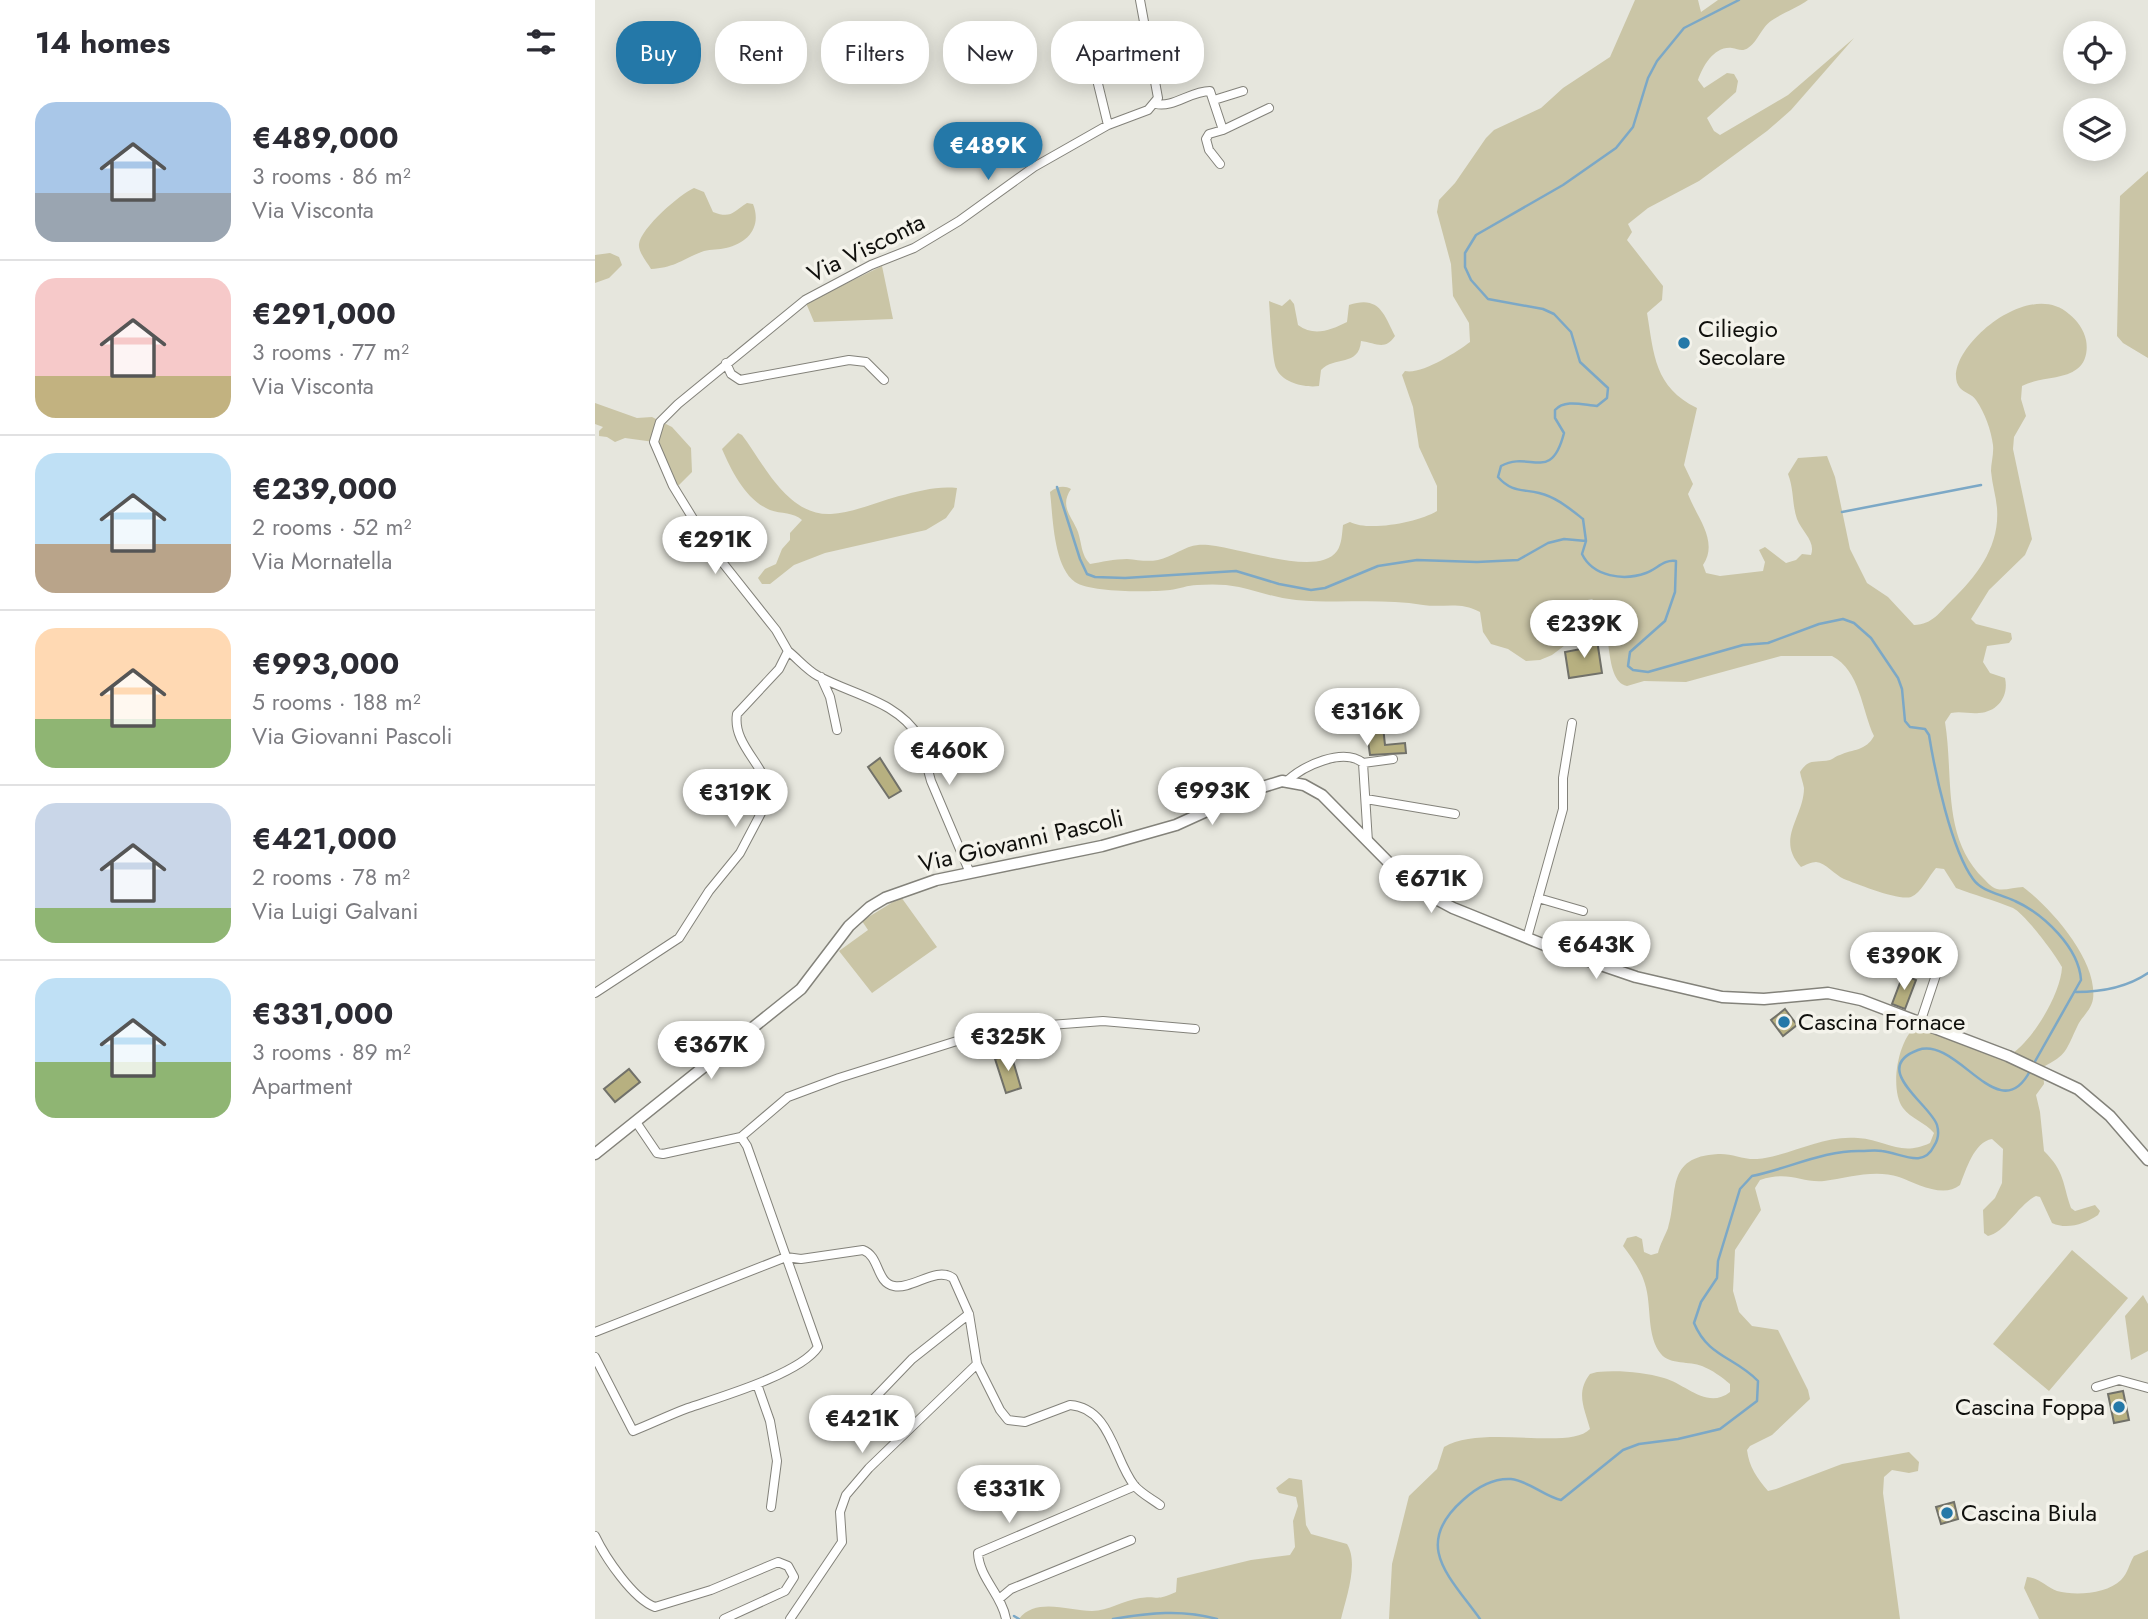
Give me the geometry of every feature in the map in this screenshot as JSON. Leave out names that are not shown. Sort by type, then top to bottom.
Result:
[{"type":"street","points":[[1140,0],[1158,98],[1156,104]]},
{"type":"street","points":[[1098,84],[1108,125]]},
{"type":"street","name":"Via Visconta","points":[[788,652],[776,630],[711,548],[669,479],[654,442],[660,422],[786,313],[824,288],[914,248],[959,221],[1034,167],[1108,125],[1149,110],[1156,104],[1163,106],[1207,90],[1212,92],[1214,100]]},
{"type":"street","points":[[1223,130],[1214,100],[1243,91]]},
{"type":"street","points":[[1220,164],[1209,150],[1206,139],[1209,134],[1269,108]]},
{"type":"street","points":[[726,363],[731,374],[740,380],[849,360],[866,362],[884,380]]},
{"type":"street","points":[[595,993],[679,938],[709,891],[740,853],[770,796],[769,786],[738,733],[737,714],[779,669],[788,652],[821,677],[878,702],[913,726],[943,813],[970,873]]},
{"type":"street","points":[[821,677],[830,697],[837,730]]},
{"type":"street","points":[[1527,938],[1563,809],[1565,760],[1572,723]]},
{"type":"street","points":[[1287,781],[1299,772],[1338,757],[1353,757],[1363,763],[1392,760]]},
{"type":"street","points":[[1363,763],[1368,842]]},
{"type":"street","points":[[1287,781],[1304,785],[1322,795],[1406,879],[1425,893],[1527,938],[1611,969],[1687,990],[1753,999],[1816,993],[1842,995],[2019,1061],[2088,1096],[2122,1129],[2148,1160]]},
{"type":"street","name":"Via Giovanni Pascoli","points":[[595,1154],[801,989],[841,936],[870,907],[909,887],[1147,834],[1189,820],[1253,790],[1287,781]]},
{"type":"street","points":[[1366,799],[1455,814]]},
{"type":"street","points":[[1538,898],[1583,911]]},
{"type":"street","points":[[1920,1023],[1943,954]]},
{"type":"street","points":[[636,1122],[660,1154],[741,1137],[788,1097],[839,1077],[960,1040],[1050,1025],[1103,1021],[1195,1029]]},
{"type":"street","points":[[695,1051],[707,1045],[717,1056]]},
{"type":"street","points":[[595,1357],[633,1431],[757,1384],[803,1362],[818,1347],[747,1146],[741,1137]]},
{"type":"street","points":[[595,1332],[786,1257],[801,1259],[867,1251],[884,1280],[896,1287],[948,1275],[953,1278],[969,1314],[978,1364],[1000,1410],[1008,1420],[1025,1422],[1076,1405],[1105,1427],[1116,1444],[1135,1486],[1160,1505]]},
{"type":"street","points":[[863,1410],[912,1359],[969,1314]]},
{"type":"street","points":[[790,1619],[842,1542],[840,1512],[846,1495],[869,1468],[978,1364]]},
{"type":"street","points":[[2096,1387],[2119,1380],[2139,1383],[2148,1388]]},
{"type":"street","points":[[757,1384],[770,1421],[777,1461],[771,1507]]},
{"type":"street","points":[[1006,1619],[999,1599],[979,1565],[978,1553],[1135,1486]]},
{"type":"street","points":[[595,1536],[603,1552],[632,1590],[647,1605],[655,1607],[711,1590],[778,1562],[788,1566],[794,1577],[785,1591],[724,1619]]},
{"type":"street","points":[[999,1599],[1011,1589],[1131,1540]]},
{"type":"shaded area","points":[[1635,0],[1698,0],[1701,12],[1718,0],[1808,0],[1770,22],[1748,48],[1720,50],[1706,63],[1698,80],[1704,88],[1727,73],[1734,74],[1738,81],[1736,92],[1707,118],[1714,131],[1720,135],[1788,95],[1854,38],[1791,110],[1767,131],[1699,181],[1648,208],[1628,224],[1632,232],[1627,240],[1663,286],[1662,300],[1647,313],[1659,368],[1672,390],[1697,408],[1684,465],[1693,484],[1688,494],[1708,538],[1709,547],[1703,565],[1706,573],[1720,576],[1763,571],[1765,562],[1759,550],[1765,547],[1786,563],[1796,560],[1802,554],[1811,555],[1812,545],[1795,514],[1788,474],[1798,458],[1827,456],[1835,477],[1850,549],[1867,583],[1888,597],[1914,625],[1931,620],[1978,570],[1991,547],[1997,522],[1991,471],[1992,439],[1979,405],[1973,396],[1960,388],[1956,375],[1961,359],[1972,342],[1989,325],[2030,305],[2051,305],[2069,314],[2080,326],[2086,340],[2086,356],[2077,369],[2065,375],[2022,386],[2021,399],[2026,416],[2014,437],[2013,449],[2032,539],[2025,555],[1989,590],[1971,619],[1976,624],[2011,633],[2012,639],[2009,643],[1987,646],[1983,662],[1990,673],[2005,678],[2004,697],[1992,710],[1951,713],[1945,722],[1955,825],[1970,862],[1995,888],[2003,890],[2023,887],[2034,896],[2059,922],[2088,968],[2093,984],[2092,1003],[2065,1051],[2043,1067],[2044,1084],[2036,1095],[2044,1151],[2059,1171],[2071,1208],[2075,1211],[2095,1205],[2100,1211],[2098,1215],[2082,1223],[2058,1225],[2052,1223],[2040,1197],[2036,1196],[2000,1230],[1988,1236],[1984,1233],[1983,1210],[1995,1198],[2002,1183],[2003,1149],[1992,1139],[1980,1145],[1960,1185],[1953,1189],[1938,1190],[1899,1177],[1880,1174],[1824,1181],[1787,1176],[1760,1180],[1755,1188],[1761,1210],[1735,1250],[1733,1291],[1739,1312],[1752,1326],[1778,1330],[1810,1399],[1772,1435],[1747,1450],[1760,1482],[1768,1491],[1842,1464],[1909,1452],[1919,1462],[1918,1471],[1909,1473],[1892,1470],[1884,1477],[1883,1493],[1900,1619],[1389,1619],[1392,1564],[1409,1496],[1437,1469],[1444,1447],[1480,1438],[1564,1438],[1579,1435],[1590,1429],[1582,1401],[1585,1381],[1590,1374],[1597,1372],[1631,1372],[1656,1376],[1705,1397],[1721,1397],[1730,1392],[1730,1384],[1720,1376],[1697,1364],[1670,1360],[1661,1354],[1653,1339],[1643,1279],[1623,1246],[1627,1238],[1636,1236],[1642,1239],[1644,1252],[1651,1255],[1658,1253],[1668,1228],[1677,1179],[1689,1162],[1718,1154],[1751,1159],[1765,1158],[1823,1141],[1846,1138],[1868,1139],[1902,1148],[1930,1143],[1934,1133],[1903,1108],[1897,1089],[1898,1064],[1905,1040],[1911,1031],[1918,1025],[2008,1056],[2026,1041],[2051,1004],[2062,967],[2047,944],[2013,908],[1956,888],[1944,869],[1936,868],[1918,892],[1905,898],[1844,879],[1820,863],[1813,862],[1801,867],[1794,857],[1791,837],[1804,788],[1800,772],[1809,763],[1830,760],[1863,747],[1874,736],[1849,671],[1832,656],[1781,656],[1686,682],[1644,681],[1627,686],[1619,681],[1614,673],[1604,620],[1592,599],[1571,606],[1558,624],[1560,629],[1573,633],[1576,637],[1552,655],[1540,660],[1526,661],[1508,649],[1491,644],[1483,632],[1480,612],[1466,607],[1296,600],[1218,584],[1149,591],[1121,591],[1083,586],[1068,575],[1062,565],[1055,540],[1050,492],[1063,487],[1071,489],[1066,506],[1078,532],[1083,553],[1090,564],[1122,559],[1158,560],[1198,545],[1311,562],[1326,559],[1337,551],[1343,525],[1350,522],[1381,526],[1418,519],[1437,511],[1437,486],[1419,447],[1413,407],[1402,375],[1405,371],[1420,370],[1439,362],[1470,342],[1469,323],[1453,296],[1451,264],[1437,212],[1439,200],[1494,130],[1541,108],[1563,88],[1610,57]]},
{"type":"shaded area","points":[[2148,171],[2148,358],[2123,343],[2117,336],[2120,196]]},
{"type":"shaded area","points":[[694,188],[704,192],[713,212],[719,214],[728,215],[747,203],[753,204],[756,220],[751,233],[734,246],[704,251],[673,265],[651,269],[640,250],[641,237],[662,212]]},
{"type":"shaded area","points":[[610,253],[619,257],[622,265],[609,278],[595,283],[595,255]]},
{"type":"shaded area","points":[[882,266],[893,319],[814,322],[806,303]]},
{"type":"shaded area","points":[[1290,299],[1294,304],[1298,325],[1304,329],[1323,331],[1335,328],[1347,322],[1349,305],[1368,303],[1384,314],[1395,336],[1384,345],[1361,341],[1356,355],[1332,363],[1321,370],[1319,386],[1289,381],[1276,368],[1269,301],[1282,306]]},
{"type":"shaded area","points":[[595,403],[637,418],[652,417],[672,427],[691,448],[692,472],[679,485],[673,486],[654,442],[625,438],[615,442],[599,436],[603,427],[595,424]]},
{"type":"shaded area","points":[[738,433],[789,498],[815,512],[847,512],[899,496],[942,488],[957,488],[954,507],[946,518],[926,530],[825,553],[794,565],[770,584],[762,584],[758,578],[765,569],[776,564],[782,549],[790,540],[790,533],[802,520],[761,505],[741,484],[722,449]]},
{"type":"shaded area","points":[[901,897],[937,947],[872,993],[839,951],[868,930],[862,921]]},
{"type":"shaded area","points":[[2072,1250],[2128,1298],[2049,1391],[1993,1344]]},
{"type":"shaded area","points":[[2143,1295],[2148,1304],[2148,1351],[2131,1360],[2125,1316]]},
{"type":"shaded area","points":[[1289,1478],[1302,1480],[1306,1525],[1311,1534],[1347,1544],[1350,1552],[1352,1571],[1341,1619],[1019,1619],[1034,1608],[1098,1611],[1134,1599],[1164,1597],[1176,1592],[1177,1578],[1251,1560],[1290,1555],[1295,1547],[1293,1521],[1298,1506],[1296,1497],[1279,1493],[1276,1488]]},
{"type":"shaded area","points":[[2148,1550],[2148,1619],[2039,1619],[2024,1588],[2027,1577],[2064,1593],[2099,1591],[2121,1580],[2134,1556]]},
{"type":"building","points":[[1597,640],[1602,673],[1569,678],[1565,652],[1581,649],[1580,642]]},
{"type":"building","points":[[1400,700],[1402,715],[1382,717],[1385,745],[1405,743],[1406,753],[1370,755],[1363,705]]},
{"type":"building","points":[[880,758],[901,791],[889,798],[868,767]]},
{"type":"building","points":[[1903,975],[1916,980],[1905,1009],[1892,1004]]},
{"type":"building","name":"Cascina Fornace","points":[[1785,1009],[1797,1025],[1783,1036],[1771,1020]]},
{"type":"building","points":[[1011,1054],[1021,1088],[1006,1093],[995,1059]]},
{"type":"building","points":[[629,1069],[640,1082],[615,1102],[604,1089]]},
{"type":"building","name":"Cascina Foppa","points":[[2123,1391],[2129,1420],[2114,1423],[2108,1394]]},
{"type":"building","name":"Cascina Biula","points":[[1954,1502],[1958,1519],[1941,1524],[1936,1507]]},
{"type":"waterway","points":[[1739,0],[1684,28],[1657,61],[1648,78],[1633,127],[1616,148],[1563,185],[1476,235],[1465,253],[1465,267],[1471,280],[1488,299],[1543,309],[1554,314],[1571,332],[1580,362],[1608,388],[1607,398],[1597,406],[1569,404],[1555,410],[1555,418],[1564,433],[1553,457],[1539,463],[1511,462],[1501,466],[1498,477],[1512,488],[1551,497],[1583,519],[1586,541],[1582,554],[1587,562],[1601,572],[1628,577],[1650,571],[1668,561],[1676,561],[1675,592],[1665,621],[1630,652],[1628,666],[1633,670],[1648,672],[1743,645],[1768,643],[1819,624],[1843,619],[1854,623],[1871,638],[1898,678],[1902,689],[1905,721],[1910,727],[1925,729],[1929,735],[1951,830],[1973,879],[1987,890],[2026,907],[2048,923],[2067,944],[2079,968],[2081,980],[2033,1065]]},
{"type":"waterway","points":[[1842,512],[1981,485]]},
{"type":"waterway","points":[[1057,487],[1080,559],[1087,574],[1095,577],[1125,578],[1236,571],[1311,590],[1325,588],[1378,566],[1417,560],[1518,560],[1548,543],[1564,539],[1586,541]]},
{"type":"waterway","points":[[2076,992],[2113,988],[2148,973]]},
{"type":"waterway","points":[[1480,1619],[1448,1574],[1438,1546],[1440,1532],[1448,1516],[1468,1496],[1491,1482],[1511,1479],[1561,1500],[1623,1450],[1639,1444],[1678,1439],[1720,1429],[1757,1401],[1758,1381],[1714,1350],[1694,1323],[1701,1302],[1717,1278],[1718,1261],[1740,1189],[1752,1176],[1847,1152],[1879,1151],[1911,1158],[1924,1157],[1935,1144],[1937,1125],[1907,1087],[1899,1066],[1905,1058],[1918,1050],[1933,1049],[1948,1056],[1991,1087],[2005,1091],[2018,1086],[2030,1071]]},
{"type":"waterway","points":[[1113,1619],[1165,1613],[1217,1619]]},
{"type":"waterway","points":[[1014,1616],[1019,1619]]},
{"type":"place","name":"Ciliegio Secolare","points":[[1684,343]]},
{"type":"place","name":"Cascina Fornace","points":[[1784,1022]]},
{"type":"place","name":"Cascina Foppa","points":[[2119,1407]]},
{"type":"place","name":"Cascina Biula","points":[[1947,1513]]}]
